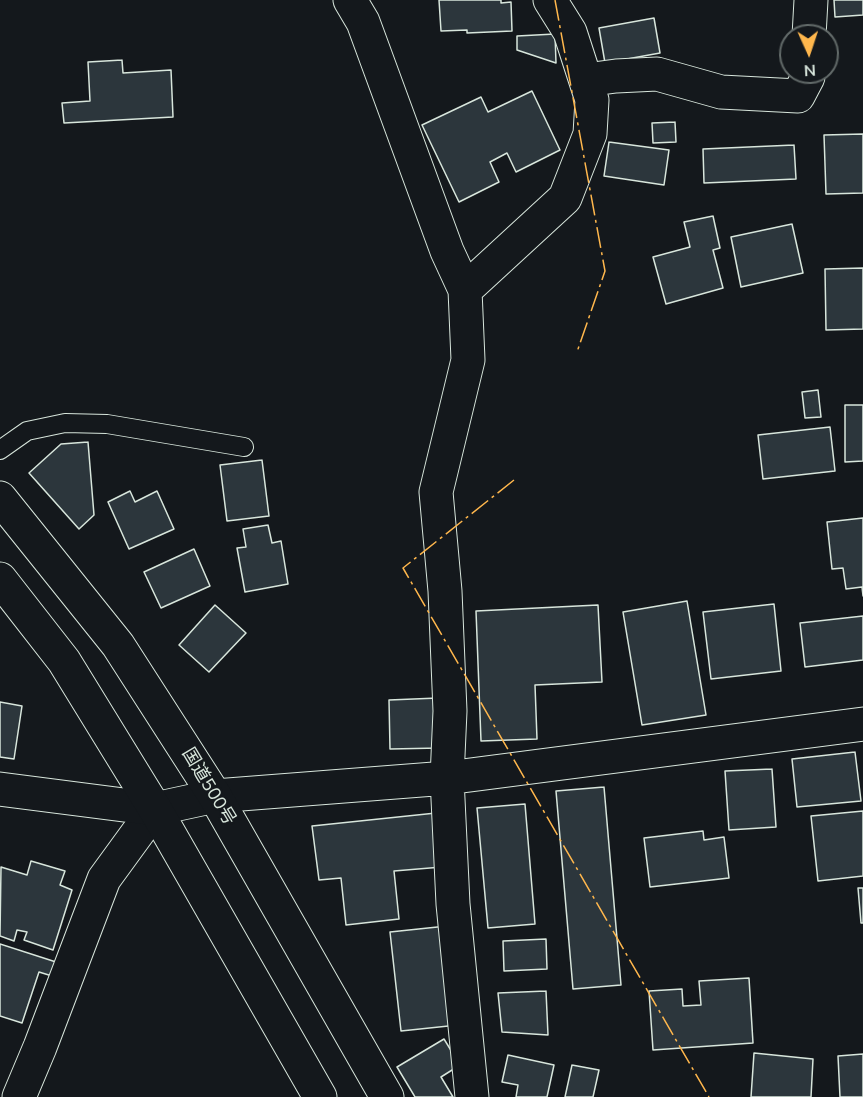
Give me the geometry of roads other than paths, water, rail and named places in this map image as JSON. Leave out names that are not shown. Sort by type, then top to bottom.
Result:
[{"type":"main road","points":[[350,0],[363,22],[447,250],[465,290],[468,360],[436,492],[445,591],[450,711],[447,778],[453,904],[472,1097]]},
{"type":"main road","points":[[465,290],[565,198],[590,134],[592,100],[570,32],[550,0]]},
{"type":"main road","points":[[810,24],[811,0]]},
{"type":"main road","points":[[586,80],[657,74],[721,92],[798,96],[805,84]]},
{"type":"main road","name":"国道500号","points":[[0,498],[118,645],[215,796],[387,1097]]},
{"type":"main road","points":[[0,579],[64,662],[155,810],[320,1097]]},
{"type":"main road","points":[[0,789],[155,810],[215,796],[447,778],[863,724]]},
{"type":"main road","points":[[19,1097],[104,879],[155,810]]},
{"type":"lane","points":[[0,450],[27,431],[65,423],[107,424],[244,447]]}]
